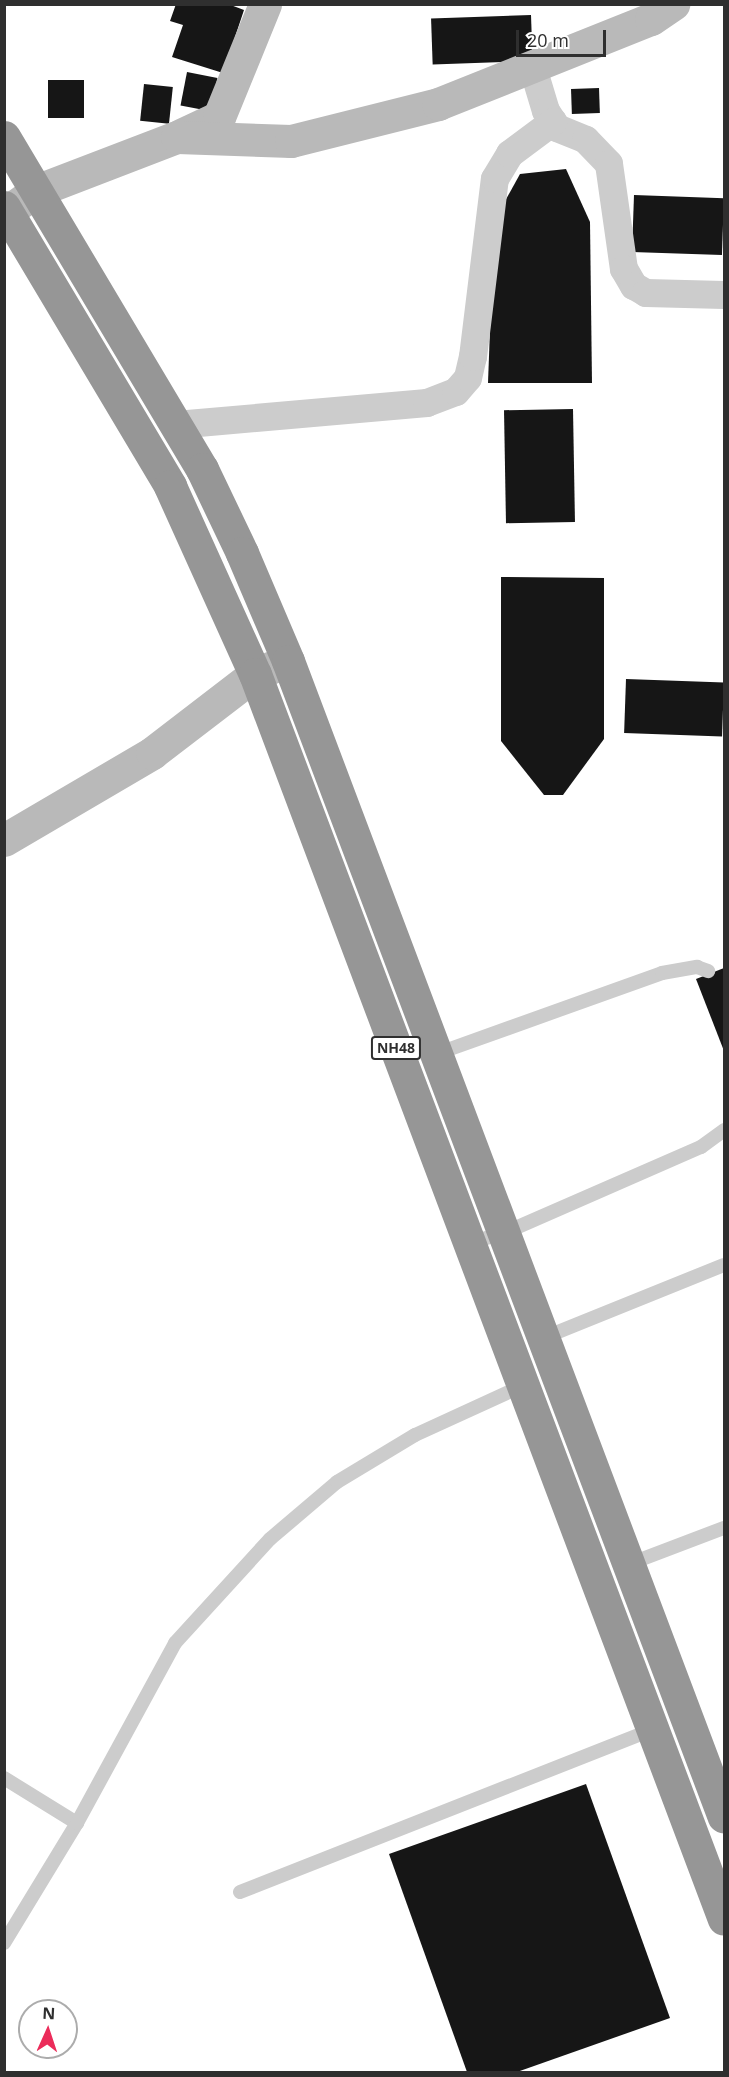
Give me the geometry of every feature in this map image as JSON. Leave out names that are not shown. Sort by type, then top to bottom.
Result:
[{"type":"highway","name":"NH48","points":[[4,137],[176,425],[232,532],[288,661],[724,1817]]},
{"type":"highway","name":"NH48","points":[[6,209],[170,486],[255,674],[724,1919]]},
{"type":"highway","points":[[90,351],[123,335]]},
{"type":"street","points":[[6,209],[36,191],[177,137],[219,117],[265,4]]},
{"type":"street","points":[[177,137],[291,141],[438,104],[651,19],[673,4]]},
{"type":"street","points":[[533,68],[553,122],[597,148],[609,164],[624,269],[634,285],[646,293],[724,295]]},
{"type":"street","points":[[176,425],[427,403],[456,392],[468,378],[473,357],[495,179],[510,154],[553,122]]},
{"type":"street","points":[[4,840],[152,753],[255,674],[288,661]]},
{"type":"lane","points":[[436,1054],[662,973],[697,966],[708,971]]},
{"type":"lane","points":[[469,1243],[504,1233],[700,1148],[724,1130]]},
{"type":"lane","points":[[543,1338],[724,1265]]},
{"type":"lane","points":[[4,1943],[77,1823],[175,1643],[270,1539],[337,1482],[395,1447],[522,1386]]},
{"type":"lane","points":[[628,1564],[724,1528]]},
{"type":"lane","points":[[240,1892],[653,1729]]},
{"type":"lane","points":[[4,1778],[77,1823]]},
{"type":"building","points":[[176,4],[228,4],[244,10],[223,73],[172,57],[183,25],[170,21]]},
{"type":"building","points":[[531,15],[533,61],[433,64],[431,18]]},
{"type":"building","points":[[187,72],[217,78],[211,111],[181,105]]},
{"type":"building","points":[[48,80],[84,80],[84,118],[48,118]]},
{"type":"building","points":[[144,84],[173,87],[169,124],[140,121]]},
{"type":"building","points":[[599,88],[600,113],[572,114],[571,89]]},
{"type":"building","points":[[566,169],[590,222],[592,383],[488,383],[494,221],[520,174]]},
{"type":"building","points":[[634,195],[724,198],[722,255],[632,252]]},
{"type":"building","points":[[573,409],[575,522],[506,523],[504,410]]},
{"type":"building","points":[[501,577],[604,578],[604,739],[563,795],[544,795],[501,741]]},
{"type":"building","points":[[626,679],[724,682],[722,736],[624,733]]},
{"type":"building","points":[[724,968],[724,1051],[696,979]]},
{"type":"building","points":[[586,1784],[670,2018],[517,2072],[467,2072],[389,1854]]}]
